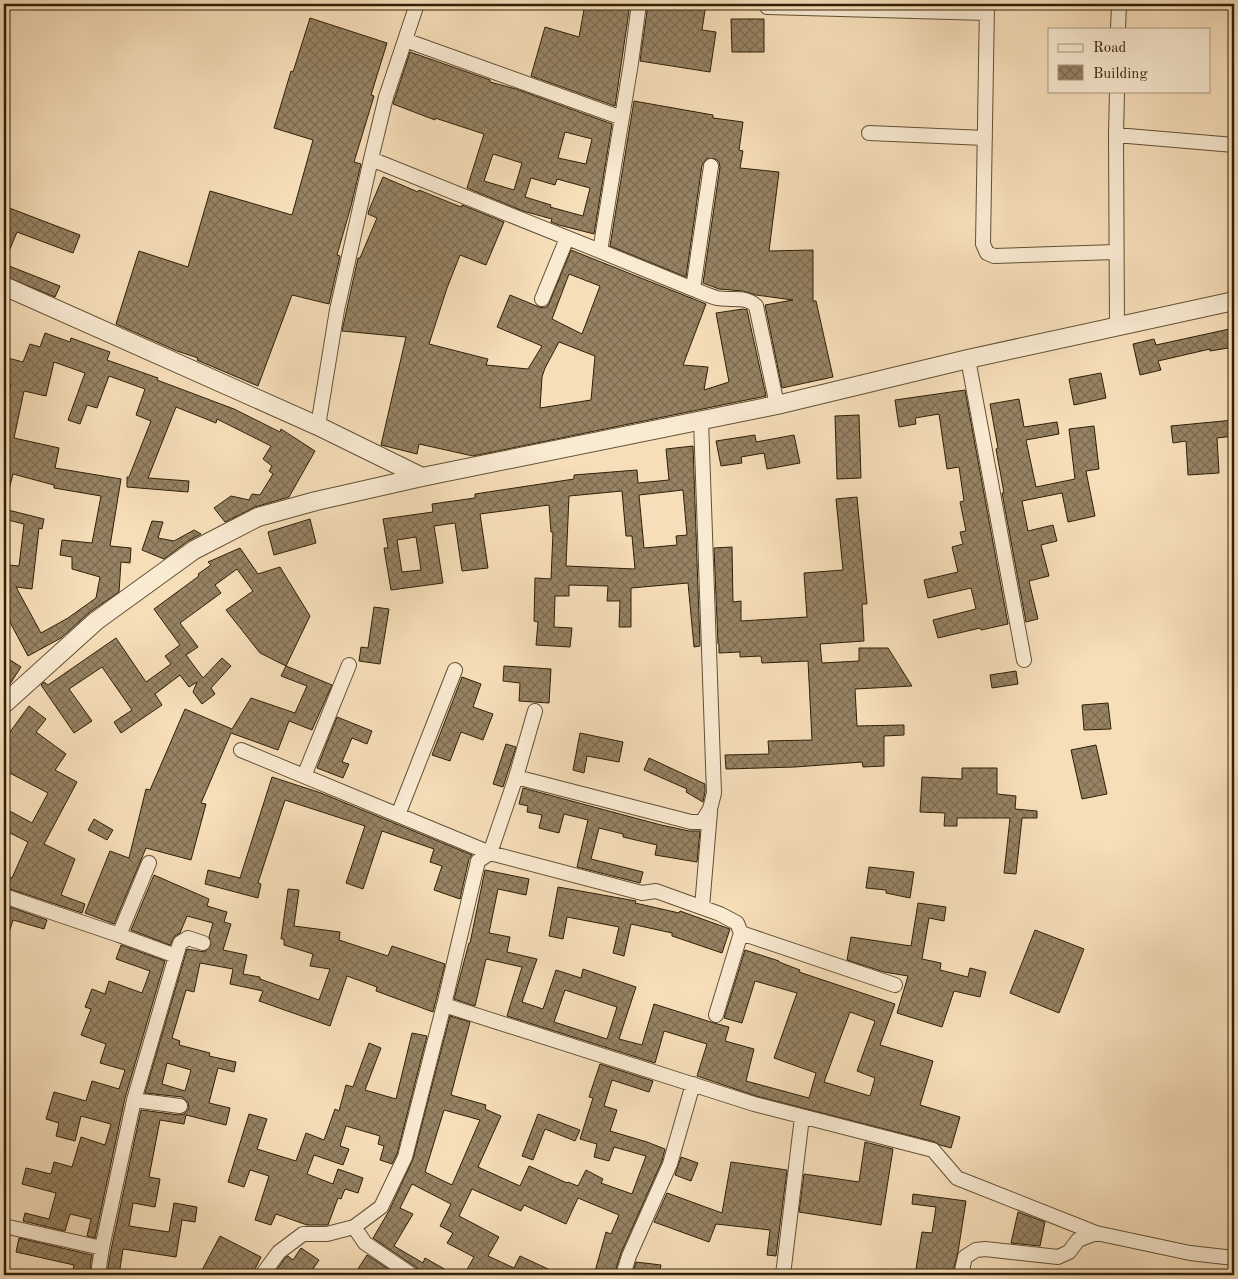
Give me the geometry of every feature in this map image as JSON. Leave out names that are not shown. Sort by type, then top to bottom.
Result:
[{"type":"street","points":[[318,426],[337,310],[371,159],[386,97],[417,4]]},
{"type":"street","points":[[600,251],[639,4]]},
{"type":"street","points":[[1118,28],[1119,4]]},
{"type":"street","points":[[766,7],[987,8],[983,244],[986,253],[994,256],[1116,252]]},
{"type":"street","points":[[405,40],[622,118]]},
{"type":"street","points":[[1117,92],[1117,327]]},
{"type":"street","points":[[869,133],[985,138]]},
{"type":"street","points":[[1116,135],[1234,145]]},
{"type":"street","points":[[371,159],[693,289],[718,298],[751,301],[756,306],[776,405]]},
{"type":"street","points":[[693,289],[711,166]]},
{"type":"street","points":[[542,299],[567,238]]},
{"type":"street","points":[[4,286],[318,426],[422,477]]},
{"type":"street","points":[[4,704],[96,622],[194,550],[258,517],[316,500],[776,405],[968,359],[1234,300]]},
{"type":"street","points":[[968,359],[1024,660]]},
{"type":"street","points":[[701,420],[714,793],[710,809],[702,907]]},
{"type":"street","points":[[304,776],[349,665]]},
{"type":"street","points":[[398,815],[455,670]]},
{"type":"street","points":[[262,1275],[279,1252],[303,1234],[327,1234],[354,1227],[381,1207],[405,1157],[478,861],[490,854],[516,777],[535,711]]},
{"type":"street","points":[[240,750],[490,854],[642,893],[656,891],[720,914],[737,923],[741,933],[716,1015]]},
{"type":"street","points":[[516,777],[691,822],[702,822],[710,809]]},
{"type":"street","points":[[119,935],[149,863]]},
{"type":"street","points":[[4,896],[176,956]]},
{"type":"street","points":[[741,933],[895,986]]},
{"type":"street","points":[[100,1275],[99,1267],[102,1248],[134,1100],[180,943],[188,938],[203,943]]},
{"type":"street","points":[[444,1005],[754,1104],[933,1150],[956,1178],[1096,1233],[1190,1253],[1234,1258]]},
{"type":"street","points":[[623,1275],[629,1256],[670,1164],[693,1084]]},
{"type":"street","points":[[134,1100],[180,1106]]},
{"type":"street","points":[[783,1275],[802,1117]]},
{"type":"street","points":[[4,1226],[102,1248]]},
{"type":"street","points":[[354,1227],[365,1243],[412,1275]]},
{"type":"street","points":[[961,1275],[965,1257],[976,1250],[985,1249],[1058,1257],[1069,1252],[1078,1240],[1096,1233]]},
{"type":"building","points":[[585,4],[630,4],[615,106],[531,76],[545,27],[579,37]]},
{"type":"building","points":[[648,4],[706,4],[702,30],[716,32],[710,72],[640,61]]},
{"type":"building","points":[[310,18],[387,43],[371,95],[374,96],[354,162],[361,164],[337,255],[340,256],[329,304],[292,295],[258,386],[197,360],[198,358],[177,351],[116,324],[139,251],[188,267],[210,191],[292,215],[313,140],[274,128],[291,71],[293,72]]},
{"type":"building","points":[[731,19],[764,19],[764,52],[732,52]]},
{"type":"building","points":[[410,52],[612,124],[594,234],[559,225],[551,222],[552,219],[523,211],[467,188],[484,134],[435,118],[435,120],[393,104]],"holes":[[[565,132],[592,139],[586,164],[558,158]],[[493,154],[522,163],[514,190],[484,181]],[[531,178],[555,185],[557,179],[590,188],[583,216],[550,207],[551,205],[525,197]]]},
{"type":"building","points":[[634,101],[713,115],[713,118],[743,122],[739,150],[743,151],[740,168],[779,172],[769,251],[813,250],[813,301],[816,301],[833,377],[782,388],[765,305],[793,300],[756,295],[743,291],[719,289],[703,283],[720,167],[716,159],[707,158],[702,165],[686,277],[610,246]]},
{"type":"building","points":[[383,177],[418,192],[419,190],[461,207],[462,205],[504,222],[486,265],[460,255],[429,344],[488,359],[486,365],[528,369],[542,346],[497,327],[510,295],[539,307],[544,308],[548,306],[571,250],[706,304],[683,365],[708,367],[704,390],[729,382],[716,313],[747,310],[766,396],[473,456],[419,444],[417,454],[381,445],[406,337],[342,331],[358,258],[360,258],[377,218],[368,214]],"holes":[[[569,274],[600,286],[582,334],[552,319]],[[559,342],[595,356],[591,400],[540,408],[542,377]]]},
{"type":"building","points":[[4,206],[80,235],[73,253],[17,232],[4,263]]},
{"type":"building","points":[[4,264],[60,286],[55,297],[4,276]]},
{"type":"building","points":[[1234,328],[1234,347],[1210,351],[1210,349],[1158,361],[1161,370],[1140,375],[1133,344],[1154,339],[1156,345]]},
{"type":"building","points":[[45,333],[70,342],[71,338],[110,352],[107,360],[158,378],[157,380],[234,409],[280,432],[281,429],[315,451],[289,497],[255,507],[225,522],[214,508],[231,496],[249,500],[252,494],[260,495],[273,474],[269,471],[272,466],[263,459],[271,446],[217,419],[216,423],[176,407],[148,478],[189,481],[188,492],[127,487],[127,477],[129,477],[151,421],[136,415],[145,389],[109,376],[97,408],[87,405],[80,424],[68,420],[85,373],[54,362],[46,396],[24,391],[14,438],[59,448],[55,468],[121,479],[110,546],[131,548],[130,563],[121,562],[119,592],[90,612],[61,638],[28,656],[4,611],[8,565],[19,566],[24,524],[4,519],[4,509],[44,519],[42,529],[39,528],[32,589],[16,587],[41,633],[68,618],[96,598],[100,577],[72,569],[72,557],[60,555],[62,540],[92,543],[101,496],[54,488],[54,485],[13,474],[7,497],[4,496],[4,404],[11,384],[4,383],[4,357],[23,362],[30,344],[40,347]]},
{"type":"building","points":[[1101,373],[1106,398],[1074,405],[1069,379]]},
{"type":"building","points":[[965,390],[1008,624],[981,630],[980,628],[938,638],[933,620],[976,609],[971,588],[928,598],[924,580],[958,572],[952,547],[963,544],[960,532],[966,531],[960,502],[964,501],[959,467],[947,469],[939,414],[915,418],[916,424],[899,427],[895,400]]},
{"type":"building","points":[[1019,399],[1024,427],[1057,422],[1059,434],[1026,440],[1036,487],[1075,479],[1069,429],[1094,426],[1099,469],[1086,471],[1095,516],[1068,522],[1062,493],[1022,501],[1028,531],[1053,525],[1057,541],[1041,545],[1049,576],[1029,581],[1038,619],[1026,622],[1002,493],[1004,493],[996,449],[998,448],[990,404]]},
{"type":"building","points":[[859,415],[861,478],[837,479],[835,416]]},
{"type":"building","points":[[1234,420],[1234,436],[1217,438],[1219,473],[1188,475],[1186,441],[1173,443],[1171,426]]},
{"type":"building","points":[[755,435],[756,442],[794,435],[800,463],[767,469],[764,453],[741,457],[742,463],[721,466],[716,441]]},
{"type":"building","points":[[693,446],[700,646],[694,647],[688,583],[631,588],[631,627],[619,627],[620,601],[607,601],[608,586],[569,585],[569,596],[555,596],[554,627],[572,628],[570,647],[536,645],[538,622],[534,621],[535,578],[551,579],[553,532],[551,532],[549,505],[480,514],[488,568],[462,571],[455,523],[434,526],[443,583],[391,590],[384,548],[388,548],[383,519],[433,512],[432,504],[475,498],[475,494],[574,479],[574,475],[637,470],[638,483],[669,480],[666,449]],"holes":[[[683,490],[687,535],[676,536],[677,545],[644,548],[639,495]],[[622,491],[626,536],[632,536],[635,569],[566,566],[569,496]],[[416,537],[421,570],[402,572],[397,540]]]},
{"type":"building","points":[[857,497],[867,604],[862,604],[864,641],[820,644],[822,663],[859,661],[859,648],[888,648],[912,686],[855,689],[857,726],[904,725],[904,735],[884,736],[884,766],[863,767],[862,762],[795,767],[726,769],[725,755],[769,754],[768,741],[812,740],[808,661],[762,663],[761,656],[740,657],[740,652],[719,653],[714,548],[732,547],[733,602],[741,601],[741,621],[807,617],[804,573],[843,570],[836,499]]},
{"type":"building","points":[[310,519],[316,543],[274,555],[268,532]]},
{"type":"building","points":[[152,521],[163,522],[158,538],[174,541],[194,530],[201,534],[164,559],[142,550]]},
{"type":"building","points":[[240,548],[258,574],[280,567],[310,616],[286,666],[260,653],[226,610],[253,591],[237,569],[215,585],[221,593],[180,623],[198,647],[186,655],[203,678],[222,658],[231,666],[211,688],[215,694],[202,704],[193,692],[197,682],[189,687],[180,675],[155,694],[162,705],[121,733],[114,722],[132,710],[102,667],[69,689],[92,721],[74,733],[41,685],[44,682],[48,685],[116,638],[146,682],[171,664],[165,656],[180,645],[154,609],[199,576],[198,574],[211,565],[208,562]]},
{"type":"building","points":[[374,607],[389,609],[380,664],[359,661],[361,647],[368,648]]},
{"type":"building","points":[[4,656],[21,667],[4,690]]},
{"type":"building","points":[[286,666],[332,685],[312,730],[289,721],[278,750],[231,733],[201,803],[206,804],[191,860],[146,848],[114,924],[85,913],[110,851],[129,858],[146,789],[150,790],[185,709],[232,729],[251,698],[295,713],[307,686],[281,676]]},
{"type":"building","points":[[504,666],[551,669],[549,703],[519,701],[520,683],[503,681]]},
{"type":"building","points":[[1016,671],[1018,684],[992,688],[990,675]]},
{"type":"building","points":[[462,677],[481,684],[473,707],[493,714],[483,740],[461,732],[450,761],[432,755]]},
{"type":"building","points":[[1108,703],[1111,729],[1084,730],[1082,705]]},
{"type":"building","points":[[29,706],[46,719],[36,732],[66,754],[55,770],[77,782],[44,844],[75,859],[61,895],[85,904],[82,913],[4,887],[4,875],[12,878],[28,842],[4,830],[4,808],[32,823],[48,793],[4,770],[4,740]]},
{"type":"building","points":[[337,717],[372,731],[367,744],[352,738],[342,762],[349,764],[343,778],[317,768]]},
{"type":"building","points":[[580,733],[623,742],[619,762],[587,756],[584,773],[573,770]]},
{"type":"building","points":[[506,744],[516,747],[503,787],[493,784]]},
{"type":"building","points":[[1096,745],[1107,794],[1082,799],[1071,750]]},
{"type":"building","points":[[649,758],[705,784],[703,802],[686,792],[687,789],[644,770]]},
{"type":"building","points":[[962,768],[997,768],[997,794],[1016,796],[1015,809],[1037,811],[1037,818],[1022,818],[1016,874],[1004,873],[1010,818],[957,818],[957,826],[944,826],[945,813],[920,812],[922,777],[962,779]]},
{"type":"building","points":[[272,777],[321,793],[472,855],[469,859],[460,899],[434,890],[442,866],[430,862],[434,849],[382,831],[363,889],[346,883],[365,826],[285,800],[258,883],[261,884],[258,898],[205,884],[208,870],[240,878]]},
{"type":"building","points":[[523,788],[661,825],[689,831],[700,831],[697,862],[655,855],[657,845],[623,837],[623,834],[599,828],[591,859],[643,872],[640,883],[577,867],[588,820],[564,814],[559,833],[539,828],[542,815],[527,812],[528,806],[519,804]]},
{"type":"building","points":[[94,819],[113,830],[107,840],[88,830]]},
{"type":"building","points":[[869,867],[914,872],[910,898],[886,893],[886,890],[866,888]]},
{"type":"building","points":[[485,870],[529,879],[526,895],[498,889],[489,933],[510,937],[507,952],[537,959],[522,1002],[543,1009],[556,970],[581,978],[583,969],[636,987],[619,1039],[642,1045],[654,1004],[729,1027],[725,1041],[754,1049],[746,1081],[809,1098],[816,1073],[774,1058],[797,993],[755,981],[742,1023],[724,1018],[745,950],[779,961],[800,970],[799,972],[895,1004],[880,1045],[933,1061],[920,1105],[960,1117],[951,1148],[935,1142],[756,1096],[697,1076],[707,1044],[664,1031],[655,1063],[507,1016],[522,967],[486,959],[475,1006],[454,999],[470,943]],"holes":[[[565,990],[617,1007],[607,1039],[554,1022]],[[850,1012],[875,1021],[857,1071],[875,1078],[870,1096],[824,1082]]]},
{"type":"building","points":[[154,875],[209,899],[207,906],[227,912],[224,922],[231,924],[223,950],[247,955],[243,974],[260,977],[260,979],[319,1000],[330,969],[310,966],[313,954],[284,945],[284,939],[281,939],[288,889],[299,890],[294,926],[340,932],[339,940],[388,956],[392,946],[445,964],[433,1012],[376,991],[377,987],[347,976],[330,1026],[259,1001],[263,991],[230,984],[233,969],[200,963],[194,992],[186,990],[172,1038],[180,1041],[179,1045],[210,1053],[209,1056],[236,1062],[234,1072],[218,1068],[209,1103],[230,1108],[226,1125],[186,1115],[184,1124],[160,1120],[149,1177],[160,1179],[155,1207],[133,1203],[129,1226],[169,1232],[174,1203],[197,1207],[195,1222],[182,1220],[176,1257],[123,1249],[119,1275],[109,1275],[108,1267],[111,1250],[141,1110],[179,1115],[184,1114],[189,1108],[188,1102],[182,1097],[145,1093],[187,949],[205,952],[211,945],[209,937],[213,923],[187,916],[180,933],[175,936],[170,945],[131,930]],"holes":[[[167,1063],[191,1070],[185,1091],[162,1084]]]},
{"type":"building","points":[[558,887],[636,901],[635,903],[679,913],[680,911],[730,929],[722,953],[672,936],[672,933],[631,924],[624,956],[613,953],[619,927],[567,917],[563,939],[549,936]]},
{"type":"building","points":[[918,903],[946,907],[944,921],[929,918],[922,959],[941,963],[940,970],[968,977],[970,968],[986,972],[980,997],[954,991],[942,1027],[897,1013],[908,976],[884,972],[847,960],[851,937],[911,946]]},
{"type":"building","points":[[4,905],[47,920],[44,929],[13,920],[6,942],[4,942]]},
{"type":"building","points":[[1035,930],[1084,949],[1059,1013],[1010,993]]},
{"type":"building","points":[[121,945],[165,961],[125,1098],[95,1238],[87,1236],[91,1219],[70,1214],[65,1231],[23,1221],[25,1213],[49,1219],[56,1193],[22,1184],[26,1168],[51,1174],[54,1162],[72,1167],[81,1137],[105,1145],[111,1124],[81,1116],[75,1141],[56,1136],[59,1123],[46,1119],[54,1092],[86,1101],[92,1081],[119,1089],[125,1070],[100,1063],[106,1044],[81,1035],[91,1009],[85,1007],[92,989],[105,994],[109,981],[142,993],[150,971],[116,959]]},
{"type":"building","points":[[450,1016],[470,1022],[451,1095],[486,1105],[485,1109],[501,1116],[478,1167],[520,1186],[529,1166],[578,1186],[586,1170],[603,1179],[601,1183],[632,1194],[646,1156],[614,1147],[609,1161],[594,1157],[597,1144],[580,1139],[593,1098],[589,1097],[600,1064],[653,1081],[649,1092],[612,1080],[604,1106],[617,1110],[610,1131],[665,1149],[662,1161],[621,1253],[614,1275],[594,1275],[606,1232],[611,1234],[619,1215],[578,1198],[566,1224],[524,1205],[521,1211],[472,1189],[459,1216],[499,1237],[488,1256],[514,1268],[520,1256],[561,1275],[464,1275],[474,1257],[447,1243],[453,1233],[440,1226],[451,1204],[412,1184],[400,1208],[413,1214],[394,1246],[423,1263],[425,1258],[455,1275],[421,1275],[417,1268],[373,1238],[389,1211],[413,1159]],"holes":[[[444,1110],[480,1120],[452,1185],[425,1172]]]},
{"type":"building","points":[[412,1033],[427,1036],[397,1154],[392,1164],[380,1160],[384,1146],[378,1144],[380,1136],[346,1126],[340,1146],[349,1149],[343,1165],[314,1155],[307,1174],[333,1184],[338,1169],[363,1178],[358,1193],[345,1189],[341,1199],[338,1198],[328,1225],[307,1225],[276,1214],[271,1225],[255,1220],[269,1176],[250,1170],[244,1187],[228,1182],[249,1114],[267,1119],[257,1149],[296,1161],[306,1133],[324,1140],[335,1109],[339,1111],[346,1085],[353,1087],[369,1043],[381,1048],[365,1090],[396,1099]]},
{"type":"building","points":[[538,1114],[580,1130],[575,1141],[545,1129],[533,1160],[522,1156]]},
{"type":"building","points":[[865,1142],[893,1149],[881,1225],[799,1212],[804,1174],[859,1182]]},
{"type":"building","points":[[681,1157],[698,1163],[691,1181],[675,1175]]},
{"type":"building","points":[[731,1162],[787,1170],[776,1256],[767,1255],[770,1230],[716,1224],[709,1242],[654,1222],[667,1193],[722,1213]]},
{"type":"building","points":[[913,1194],[966,1201],[958,1252],[952,1275],[915,1275],[922,1232],[932,1233],[936,1207],[912,1204]]},
{"type":"building","points":[[1018,1212],[1045,1222],[1040,1246],[1011,1243]]},
{"type":"building","points":[[220,1236],[261,1257],[252,1275],[207,1275],[201,1272]]},
{"type":"building","points":[[19,1238],[92,1255],[91,1275],[72,1275],[74,1265],[16,1252]]},
{"type":"building","points":[[301,1248],[319,1260],[309,1275],[273,1275],[285,1258],[288,1256],[293,1260]]},
{"type":"building","points":[[367,1255],[397,1275],[383,1275],[377,1271],[375,1275],[354,1275]]},
{"type":"building","points":[[636,1262],[661,1265],[659,1275],[632,1275]]}]
